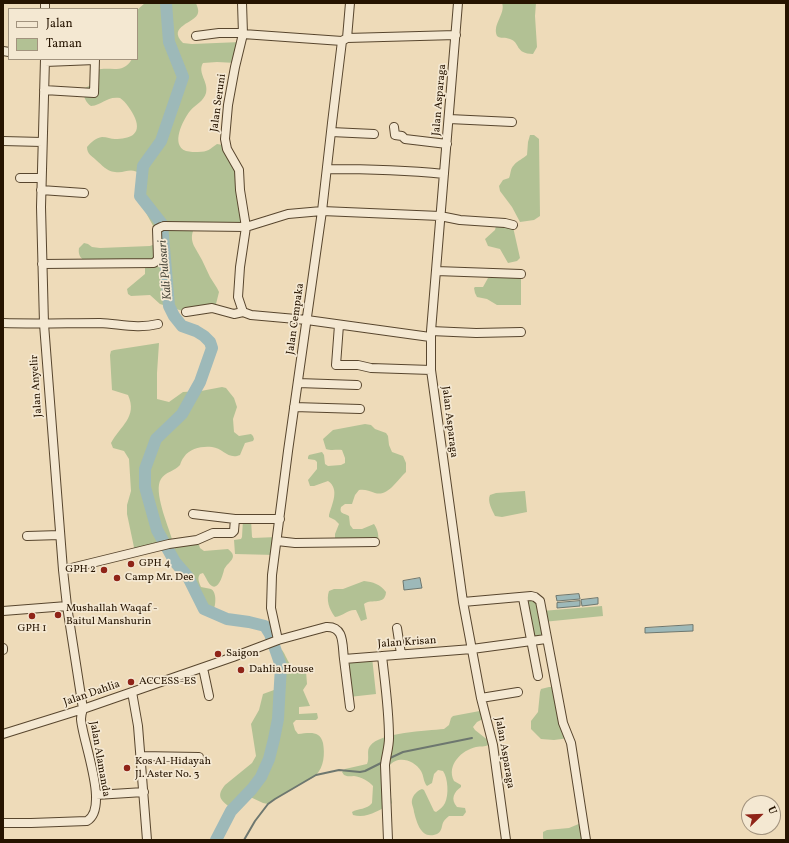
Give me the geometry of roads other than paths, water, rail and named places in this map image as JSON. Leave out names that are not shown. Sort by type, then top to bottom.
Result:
[{"type":"street","name":"Jalan Seruni","points":[[242,3],[243,33],[228,105],[225,139],[227,149],[239,170],[240,190],[246,227],[240,267],[238,297],[247,314]]},
{"type":"street","name":"Jalan Cempaka","points":[[273,642],[271,596],[277,541],[294,407],[322,212],[331,132],[350,3]]},
{"type":"street","name":"Jalan Asparaga","points":[[458,3],[431,334],[431,370],[463,602],[481,698],[493,745],[506,840]]},
{"type":"street","points":[[196,36],[218,33],[243,33],[345,40],[456,35]]},
{"type":"street","points":[[44,90],[94,93],[95,60],[45,60]]},
{"type":"street","name":"Jalan Anyelir","points":[[45,60],[41,178],[44,324],[63,570],[83,710]]},
{"type":"street","points":[[449,119],[512,122]]},
{"type":"street","points":[[394,127],[395,135],[402,136],[405,139],[447,144]]},
{"type":"street","points":[[331,132],[374,134]]},
{"type":"street","points":[[3,141],[42,142]]},
{"type":"street","points":[[327,169],[407,170],[444,174]]},
{"type":"street","points":[[20,178],[41,178]]},
{"type":"street","points":[[41,190],[84,193]]},
{"type":"street","points":[[42,264],[154,263],[158,259],[157,228],[162,226],[246,227],[288,214],[322,212],[440,216],[460,220],[514,225]]},
{"type":"street","points":[[436,271],[521,274]]},
{"type":"street","points":[[186,312],[212,308],[234,314],[307,320],[339,325],[431,334],[521,332]]},
{"type":"street","points":[[3,323],[101,324],[137,327],[158,324]]},
{"type":"street","points":[[339,325],[336,364],[358,365],[371,368],[431,370]]},
{"type":"street","points":[[298,383],[356,385]]},
{"type":"street","points":[[294,407],[360,409]]},
{"type":"street","points":[[193,514],[235,519],[280,519]]},
{"type":"street","points":[[63,570],[169,544],[197,540],[213,533],[232,533],[234,531],[235,519]]},
{"type":"street","points":[[27,536],[60,535]]},
{"type":"street","points":[[277,541],[295,543],[375,542]]},
{"type":"street","points":[[463,602],[535,597],[540,601],[563,723],[571,743],[586,840]]},
{"type":"street","points":[[523,598],[538,676]]},
{"type":"street","points":[[3,611],[67,606]]},
{"type":"street","points":[[273,642],[326,627],[334,626],[338,629],[341,636],[350,707]]},
{"type":"street","points":[[397,628],[401,654]]},
{"type":"street","name":"Jalan Krisan","points":[[344,659],[472,649],[546,639]]},
{"type":"street","name":"Jalan Dahlia","points":[[3,734],[83,710],[273,642]]},
{"type":"street","points":[[382,656],[389,737],[388,752],[385,762],[388,840]]},
{"type":"street","points":[[203,668],[210,696]]},
{"type":"street","points":[[132,692],[138,726],[147,840]]},
{"type":"street","points":[[481,698],[518,692]]},
{"type":"street","name":"Jalan Alamanda","points":[[3,823],[87,821],[92,819],[96,807],[96,794],[92,768],[80,718],[83,710]]},
{"type":"street","points":[[140,756],[198,757]]},
{"type":"street","name":"Jalan Alamanda","points":[[96,794],[144,792]]},
{"type":"water","points":[[420,578],[422,588],[404,590],[403,581]]},
{"type":"water","points":[[579,594],[580,599],[557,601],[556,596]]},
{"type":"water","points":[[598,598],[598,604],[582,606],[581,600]]},
{"type":"water","points":[[580,601],[580,606],[557,608],[557,603]]},
{"type":"water","points":[[693,625],[693,631],[645,633],[645,628]]},
{"type":"waterway","name":"Kali Pulosari","points":[[166,3],[169,42],[183,77],[161,141],[143,166],[140,196],[162,224],[169,306],[174,316],[182,326],[196,331],[204,336],[210,342],[212,348],[200,382],[182,414],[156,439],[145,469],[145,487],[157,530],[175,562],[188,577],[204,609],[227,619],[265,626],[270,634],[281,666],[278,719],[269,759],[261,777],[231,811],[216,840]]},
{"type":"waterway","points":[[388,759],[403,752],[472,738]]},
{"type":"waterway","points":[[244,840],[255,821],[268,804],[316,775],[339,770],[360,772],[383,762]]},
{"type":"place","name":"GPH 4","points":[[131,564]]},
{"type":"place","name":"GPH 2","points":[[104,570]]},
{"type":"place","name":"Camp Mr. Dee","points":[[117,578]]},
{"type":"place","name":"Mushallah Waqaf - Baitul Manshurin","points":[[58,615]]},
{"type":"place","name":"GPH 1","points":[[32,616]]},
{"type":"place","name":"Saigon","points":[[218,654]]},
{"type":"place","name":"Dahlia House","points":[[241,670]]},
{"type":"place","name":"ACCESS-ES","points":[[131,682]]},
{"type":"place","name":"Kos Al-Hidayah Jl. Aster No. 3","points":[[127,768]]}]
